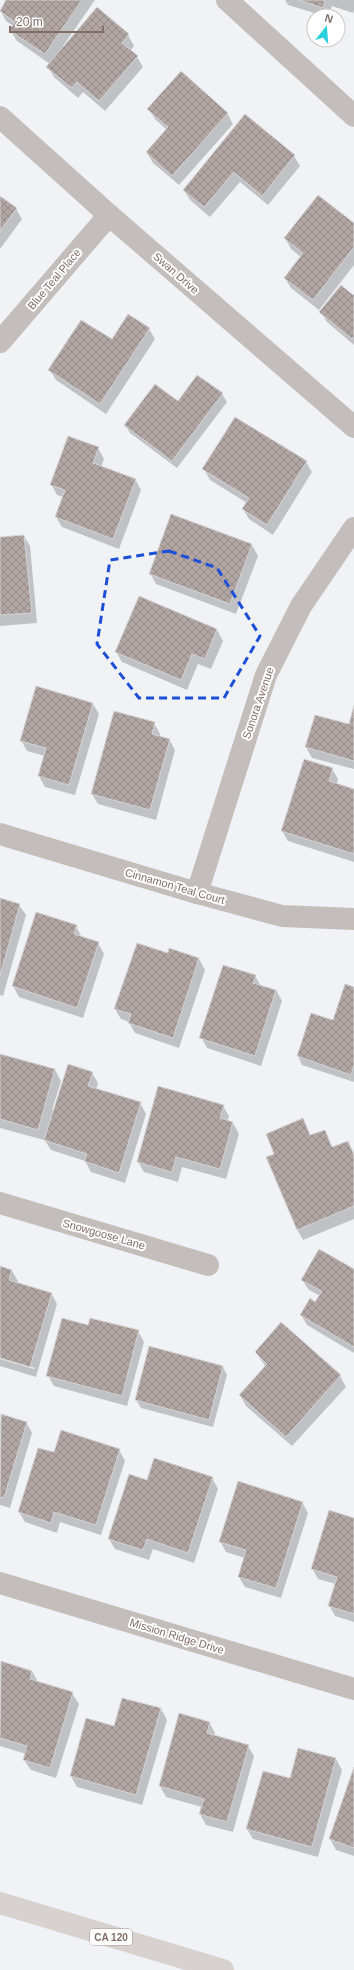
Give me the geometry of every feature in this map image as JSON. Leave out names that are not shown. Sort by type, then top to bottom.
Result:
[{"type":"highway","name":"CA 120","points":[[0,1903],[223,1970]]},
{"type":"street","points":[[227,0],[354,116]]},
{"type":"street","name":"Swan Drive","points":[[0,118],[109,215],[354,426]]},
{"type":"street","name":"Blue Teal Place","points":[[0,342],[109,215]]},
{"type":"street","name":"Sonora Avenue","points":[[197,893],[266,675],[301,606],[354,528]]},
{"type":"street","name":"Cinnamon Teal Court","points":[[0,834],[197,893],[282,916],[354,919]]},
{"type":"street","name":"Snowgoose Lane","points":[[0,1203],[208,1264]]},
{"type":"street","name":"Mission Ridge Drive","points":[[0,1583],[354,1689]]},
{"type":"highlighted area","points":[[169,551],[217,568],[260,636],[224,698],[139,698],[97,644],[110,560]]},
{"type":"building","points":[[6,0],[82,0],[45,54],[9,30],[15,22],[0,11]]},
{"type":"building","points":[[299,0],[325,0],[323,8]]},
{"type":"building","points":[[97,7],[129,34],[122,43],[138,56],[99,101],[77,82],[72,88],[46,67]]},
{"type":"building","points":[[181,71],[228,113],[172,176],[146,152],[168,127],[147,109]]},
{"type":"building","points":[[245,114],[295,155],[262,196],[234,172],[204,207],[183,190]]},
{"type":"building","points":[[318,195],[354,223],[354,247],[313,300],[284,278],[303,253],[284,238]]},
{"type":"building","points":[[0,196],[17,208],[0,231]]},
{"type":"building","points":[[341,285],[353,295],[354,294],[354,336],[352,339],[319,312]]},
{"type":"building","points":[[128,314],[150,328],[100,404],[48,370],[81,320],[112,339]]},
{"type":"building","points":[[197,375],[223,393],[172,461],[124,425],[155,384],[178,401]]},
{"type":"building","points":[[235,417],[307,461],[267,525],[242,509],[249,498],[202,469]]},
{"type":"building","points":[[68,436],[99,447],[93,463],[136,479],[113,539],[55,517],[65,490],[50,485]]},
{"type":"building","points":[[171,514],[252,544],[230,604],[149,574]]},
{"type":"building","points":[[24,535],[32,613],[0,615],[0,537]]},
{"type":"building","points":[[139,596],[217,629],[205,659],[192,654],[181,680],[115,652]]},
{"type":"building","points":[[36,686],[93,703],[69,785],[38,776],[46,748],[20,741]]},
{"type":"building","points":[[354,705],[354,761],[305,747],[315,715],[349,724]]},
{"type":"building","points":[[114,711],[155,722],[152,734],[170,739],[150,810],[91,794]]},
{"type":"building","points":[[304,759],[333,768],[329,781],[354,789],[354,854],[281,831]]},
{"type":"building","points":[[0,898],[20,904],[0,976]]},
{"type":"building","points":[[36,912],[77,925],[74,934],[99,942],[77,1008],[12,986]]},
{"type":"building","points":[[137,943],[168,953],[169,948],[199,958],[173,1038],[128,1023],[131,1014],[114,1009]]},
{"type":"building","points":[[223,965],[256,975],[253,983],[276,990],[255,1056],[199,1038]]},
{"type":"building","points":[[345,984],[354,987],[354,1065],[351,1075],[297,1056],[311,1013],[333,1020]]},
{"type":"building","points":[[0,1054],[55,1069],[38,1130],[0,1119]]},
{"type":"building","points":[[68,1064],[93,1072],[88,1086],[141,1102],[119,1173],[84,1161],[87,1154],[44,1140]]},
{"type":"building","points":[[158,1086],[224,1105],[220,1118],[233,1122],[220,1169],[176,1157],[172,1172],[137,1162]]},
{"type":"building","points":[[303,1118],[310,1135],[325,1130],[332,1147],[348,1141],[354,1155],[354,1206],[297,1230],[266,1157],[274,1154],[266,1134]]},
{"type":"building","points":[[319,1249],[354,1269],[354,1347],[300,1315],[310,1298],[315,1302],[322,1291],[301,1280]]},
{"type":"building","points":[[0,1266],[12,1270],[9,1280],[52,1293],[30,1367],[0,1358]]},
{"type":"building","points":[[62,1318],[88,1325],[90,1318],[139,1330],[122,1396],[46,1376]]},
{"type":"building","points":[[281,1322],[341,1375],[286,1437],[239,1395],[267,1364],[255,1352]]},
{"type":"building","points":[[149,1346],[223,1366],[209,1420],[135,1400]]},
{"type":"building","points":[[1,1414],[27,1422],[4,1498],[0,1497]]},
{"type":"building","points":[[61,1430],[120,1449],[96,1525],[54,1512],[51,1523],[18,1512],[38,1448],[54,1452]]},
{"type":"building","points":[[154,1458],[213,1477],[188,1553],[147,1539],[143,1550],[108,1539],[129,1474],[147,1480]]},
{"type":"building","points":[[238,1481],[303,1502],[276,1588],[238,1577],[246,1550],[219,1542]]},
{"type":"building","points":[[329,1510],[354,1518],[354,1614],[328,1606],[337,1577],[311,1569]]},
{"type":"building","points":[[1,1661],[32,1671],[30,1679],[73,1692],[50,1768],[23,1760],[27,1746],[0,1738]]},
{"type":"building","points":[[122,1698],[161,1708],[136,1795],[70,1776],[86,1718],[114,1726]]},
{"type":"building","points":[[179,1713],[210,1722],[207,1733],[249,1745],[227,1822],[199,1814],[204,1799],[159,1786]]},
{"type":"building","points":[[298,1748],[336,1758],[312,1847],[246,1829],[263,1771],[290,1778]]},
{"type":"building","points":[[354,1767],[354,1848],[329,1839]]}]
